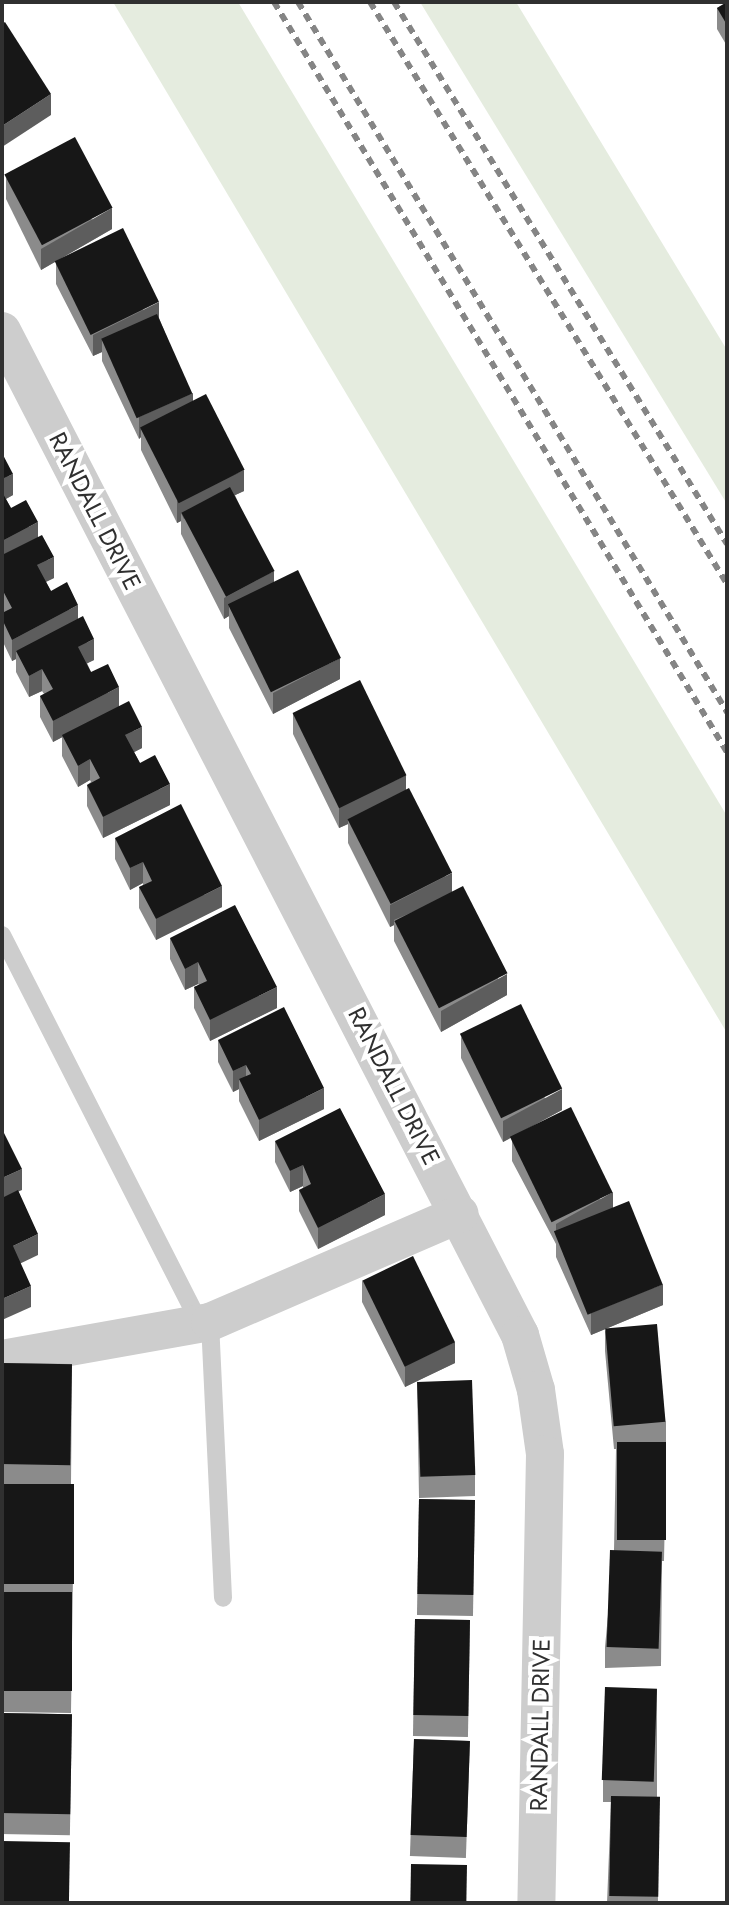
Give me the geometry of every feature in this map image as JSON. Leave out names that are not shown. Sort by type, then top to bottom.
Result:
[{"type":"street","name":"RANDALL DRIVE","points":[[2,331],[520,1335],[536,1390],[545,1454],[536,1903]]},
{"type":"street","points":[[2,1359],[205,1323],[460,1214]]},
{"type":"lane","points":[[2,935],[205,1323],[223,1598]]},
{"type":"shaded area","points":[[113,2],[238,2],[727,816],[727,1033]]},
{"type":"shaded area","points":[[420,2],[516,2],[727,350],[727,504]]},
{"type":"building","points":[[727,2],[727,25],[717,8]]},
{"type":"building","points":[[5,22],[51,94],[2,126],[2,24]]},
{"type":"building","points":[[75,137],[113,208],[42,245],[4,175]]},
{"type":"building","points":[[123,228],[159,302],[91,335],[55,261]]},
{"type":"building","points":[[157,314],[192,393],[137,418],[101,339]]},
{"type":"building","points":[[206,394],[245,470],[179,503],[140,428]]},
{"type":"building","points":[[2,453],[13,474],[2,479]]},
{"type":"building","points":[[230,487],[275,571],[226,597],[181,513]]},
{"type":"building","points":[[2,492],[11,508],[26,500],[38,522],[2,541]]},
{"type":"building","points":[[42,535],[54,557],[37,565],[51,591],[67,582],[78,605],[12,640],[2,619],[2,613],[12,608],[2,589],[2,555]]},
{"type":"building","points":[[298,570],[341,658],[271,692],[228,604]]},
{"type":"building","points":[[83,616],[94,639],[78,647],[91,672],[108,664],[119,687],[53,721],[40,696],[53,689],[42,669],[29,676],[16,651]]},
{"type":"building","points":[[360,680],[406,775],[339,808],[293,713]]},
{"type":"building","points":[[129,701],[142,727],[125,735],[140,763],[155,755],[170,784],[103,817],[87,785],[100,778],[90,759],[78,766],[62,735]]},
{"type":"building","points":[[409,788],[452,873],[391,904],[348,819]]},
{"type":"building","points":[[181,804],[222,886],[156,919],[139,887],[152,881],[143,862],[130,868],[115,838]]},
{"type":"building","points":[[463,886],[507,973],[439,1008],[394,921]]},
{"type":"building","points":[[235,905],[277,987],[210,1020],[194,987],[207,981],[198,962],[185,969],[170,938]]},
{"type":"building","points":[[521,1004],[562,1088],[501,1118],[460,1034]]},
{"type":"building","points":[[284,1007],[324,1088],[259,1120],[239,1079],[251,1074],[246,1065],[233,1071],[218,1040]]},
{"type":"building","points":[[571,1107],[613,1192],[552,1222],[510,1137]]},
{"type":"building","points":[[340,1108],[385,1194],[318,1228],[299,1190],[311,1184],[303,1165],[290,1171],[275,1141]]},
{"type":"building","points":[[2,1129],[22,1169],[2,1178]]},
{"type":"building","points":[[18,1190],[38,1234],[13,1246],[31,1286],[2,1299],[2,1198]]},
{"type":"building","points":[[629,1201],[663,1284],[588,1315],[554,1231]]},
{"type":"building","points":[[413,1256],[455,1342],[405,1367],[363,1281]]},
{"type":"building","points":[[657,1324],[666,1422],[614,1426],[605,1329]]},
{"type":"building","points":[[2,1363],[72,1364],[70,1465],[2,1464]]},
{"type":"building","points":[[472,1380],[475,1475],[420,1477],[417,1382]]},
{"type":"building","points":[[617,1442],[666,1442],[666,1540],[617,1540]]},
{"type":"building","points":[[2,1484],[74,1484],[74,1584],[2,1584]]},
{"type":"building","points":[[419,1499],[475,1500],[473,1595],[417,1594]]},
{"type":"building","points":[[610,1550],[662,1552],[659,1649],[607,1647]]},
{"type":"building","points":[[2,1592],[72,1592],[72,1691],[2,1691]]},
{"type":"building","points":[[415,1619],[470,1620],[468,1716],[413,1715]]},
{"type":"building","points":[[605,1687],[657,1689],[654,1782],[602,1780]]},
{"type":"building","points":[[2,1713],[72,1714],[70,1814],[2,1813]]},
{"type":"building","points":[[414,1739],[470,1741],[467,1837],[411,1835]]},
{"type":"building","points":[[611,1796],[660,1797],[658,1897],[609,1896]]},
{"type":"building","points":[[2,1841],[70,1842],[69,1903],[2,1903]]},
{"type":"building","points":[[411,1864],[467,1865],[466,1903],[410,1903]]},
{"type":"railway","points":[[274,2],[727,752]]},
{"type":"railway","points":[[298,2],[727,712]]},
{"type":"railway","points":[[370,2],[727,584]]},
{"type":"railway","points":[[394,2],[727,544]]}]
